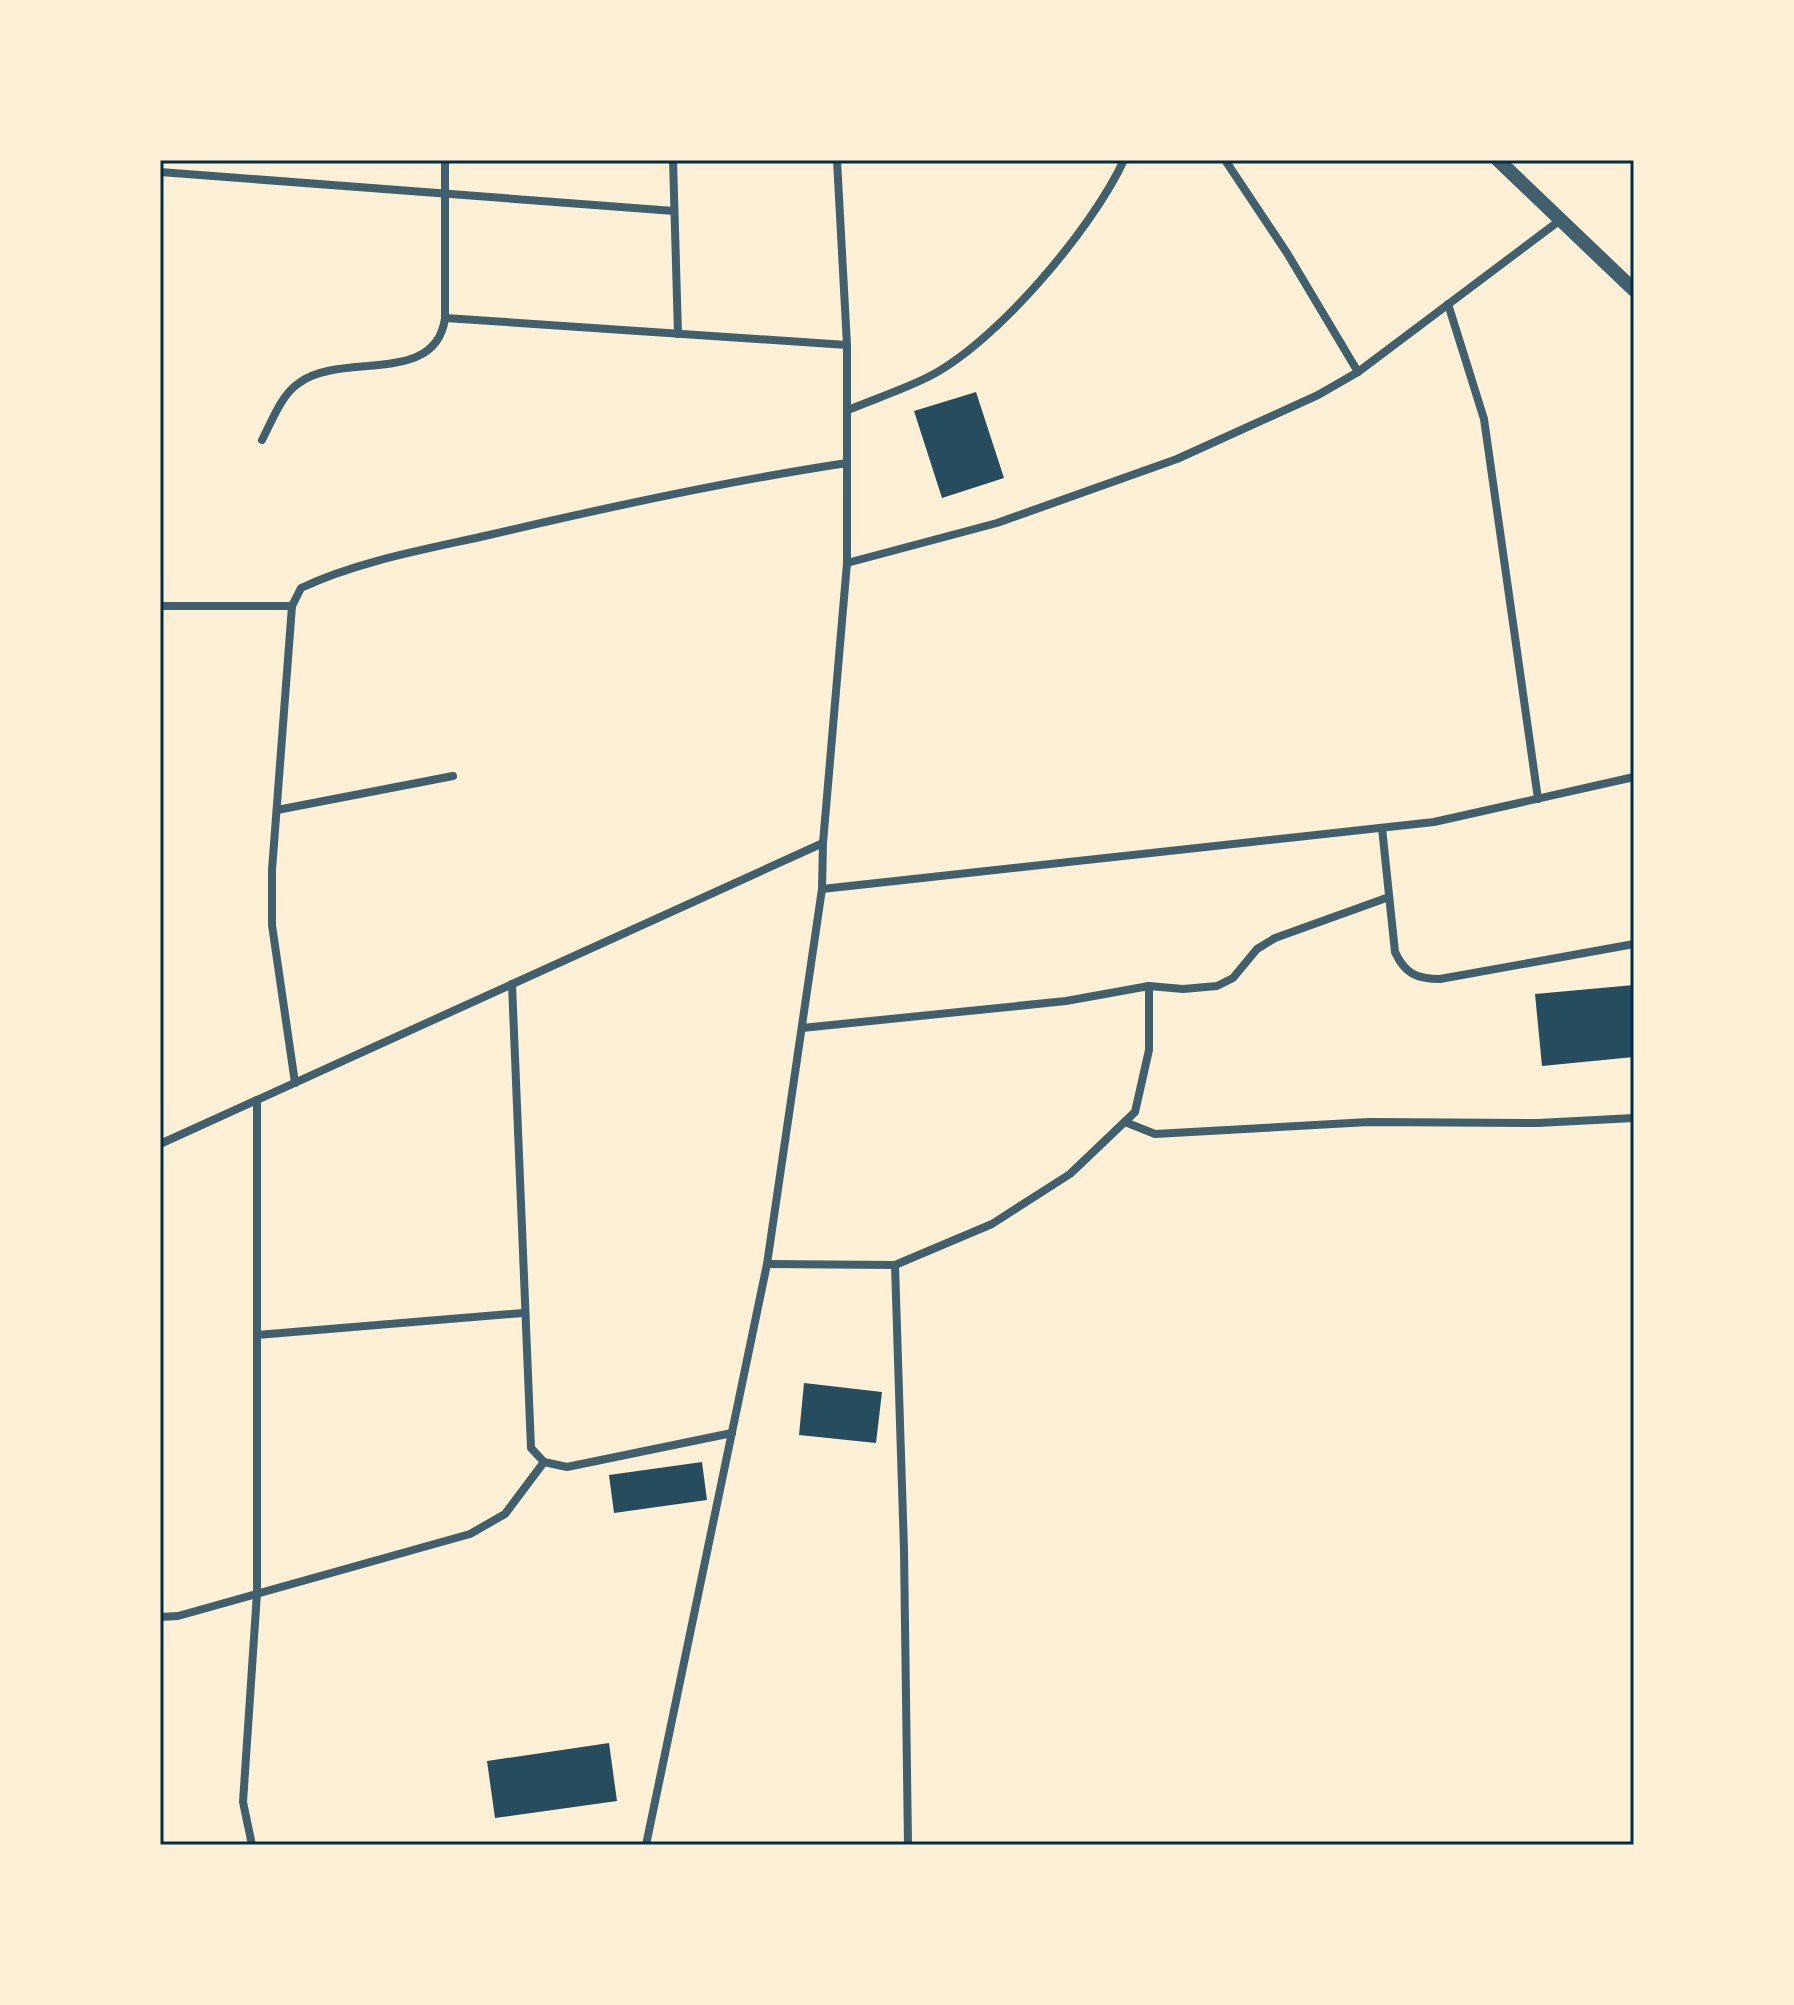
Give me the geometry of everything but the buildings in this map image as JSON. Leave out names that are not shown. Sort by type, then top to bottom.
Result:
[{"type":"street","points":[[262,440],[282,401],[298,383],[317,374],[421,357],[435,347],[443,334],[445,318],[445,160]]},
{"type":"street","points":[[673,160],[678,334]]},
{"type":"street","points":[[646,1845],[767,1264],[822,889],[823,843],[847,563],[847,345],[837,160]]},
{"type":"street","points":[[848,410],[929,377],[980,343],[1061,255],[1112,186],[1124,160]]},
{"type":"street","points":[[1225,160],[1287,253],[1358,372]]},
{"type":"street","points":[[1498,160],[1634,290]]},
{"type":"street","points":[[160,172],[674,211]]},
{"type":"street","points":[[847,563],[997,523],[1177,459],[1318,395],[1358,372],[1559,221]]},
{"type":"street","points":[[1448,304],[1484,419],[1538,799]]},
{"type":"street","points":[[445,318],[847,345]]},
{"type":"street","points":[[295,1083],[272,925],[292,606],[301,588],[319,580],[430,549],[731,481],[847,463]]},
{"type":"street","points":[[160,606],[292,606]]},
{"type":"street","points":[[277,810],[453,776]]},
{"type":"street","points":[[822,889],[1434,822],[1634,777]]},
{"type":"street","points":[[1382,828],[1395,952],[1402,967],[1419,979],[1440,979],[1634,944]]},
{"type":"street","points":[[160,1144],[823,843]]},
{"type":"street","points":[[802,1028],[1050,1003],[1149,986],[1183,989],[1217,986],[1233,978],[1257,949],[1275,938],[1389,897]]},
{"type":"street","points":[[512,984],[523,1313],[531,1448],[544,1462],[567,1467],[732,1433]]},
{"type":"street","points":[[767,1264],[895,1265],[992,1224],[1070,1174],[1135,1112],[1149,1050],[1149,986]]},
{"type":"street","points":[[252,1845],[243,1802],[257,1593],[257,1100]]},
{"type":"street","points":[[1125,1122],[1155,1134],[1369,1122],[1538,1123],[1634,1118]]},
{"type":"street","points":[[895,1265],[904,1550],[908,1845]]},
{"type":"street","points":[[257,1335],[523,1313]]},
{"type":"street","points":[[160,1617],[178,1616],[470,1534],[505,1514],[544,1462]]}]
